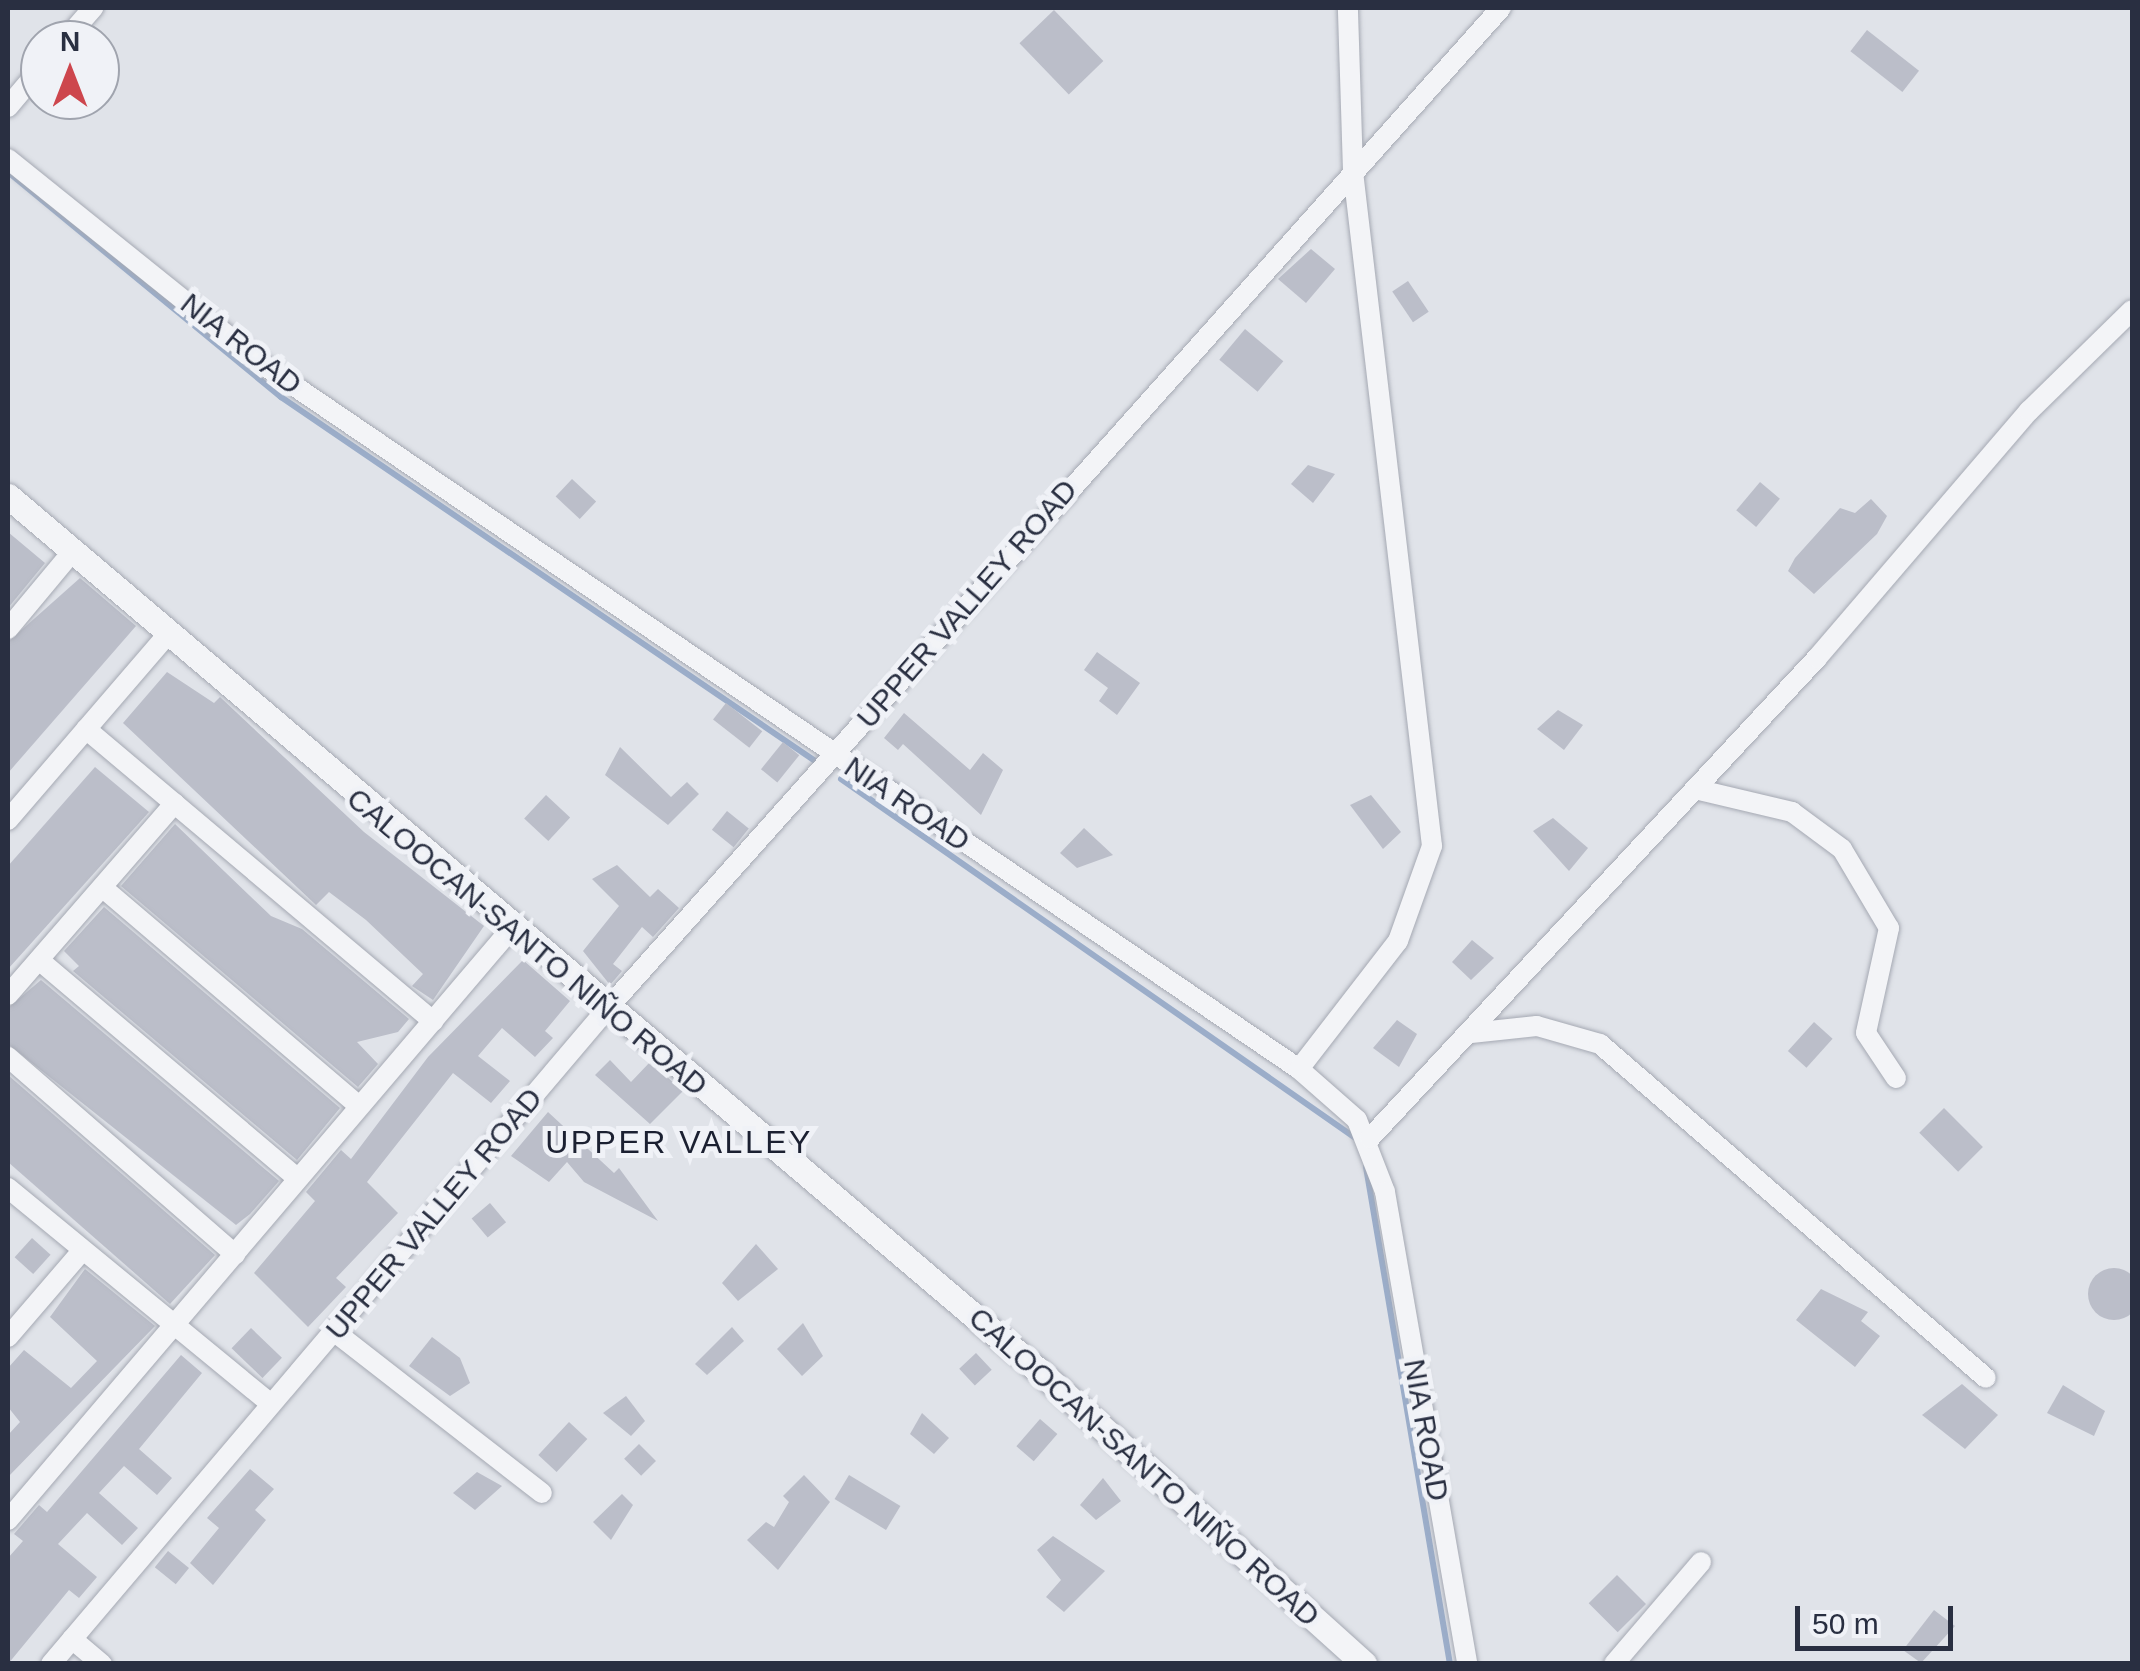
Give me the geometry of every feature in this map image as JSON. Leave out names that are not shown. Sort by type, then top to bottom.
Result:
[{"type":"street","points":[[1298,1069],[1398,941],[1432,846],[1353,171],[1348,8]]},
{"type":"street","name":"UPPER VALLEY ROAD","points":[[51,1664],[608,1008],[1501,8]]},
{"type":"street","name":"NIA ROAD","points":[[8,159],[264,366],[1298,1069],[1370,1138],[1467,1664]]},
{"type":"street","points":[[1370,1138],[1695,789],[2029,411],[2132,310]]},
{"type":"street","name":"CALOOCAN-SANTO NIÑO ROAD","points":[[8,496],[511,929],[1038,1370],[1364,1664]]},
{"type":"street","points":[[8,628],[73,550]]},
{"type":"street","points":[[8,820],[169,633]]},
{"type":"street","points":[[86,729],[432,1021]]},
{"type":"street","points":[[1695,789],[1792,812],[1842,849],[1889,928],[1866,1033],[1896,1078]]},
{"type":"street","points":[[8,995],[175,803]]},
{"type":"street","points":[[102,888],[359,1106]]},
{"type":"street","points":[[8,1520],[511,929]]},
{"type":"street","points":[[39,960],[297,1178]]},
{"type":"street","points":[[1471,1032],[1537,1026],[1600,1044],[1986,1378]]},
{"type":"street","points":[[8,1056],[235,1254]]},
{"type":"street","points":[[8,1188],[270,1404]]},
{"type":"street","points":[[8,1337],[82,1251]]},
{"type":"street","points":[[335,1332],[542,1493]]},
{"type":"street","points":[[1614,1664],[1701,1562]]},
{"type":"street","points":[[72,1639],[102,1664]]},
{"type":"building","points":[[1054,10],[1103,61],[1069,94],[1019,43]]},
{"type":"building","points":[[1867,30],[1919,71],[1902,92],[1850,51]]},
{"type":"building","points":[[1311,249],[1335,269],[1306,303],[1278,279]]},
{"type":"building","points":[[1408,281],[1429,312],[1413,322],[1392,292]]},
{"type":"building","points":[[1245,329],[1283,361],[1258,392],[1219,360]]},
{"type":"building","points":[[1308,465],[1335,474],[1313,503],[1291,484]]},
{"type":"building","points":[[572,479],[596,502],[580,519],[556,497]]},
{"type":"building","points":[[1760,482],[1780,499],[1756,527],[1736,510]]},
{"type":"building","points":[[1871,499],[1887,516],[1877,534],[1814,594],[1788,571],[1795,558],[1840,508],[1855,513]]},
{"type":"building","points":[[8,532],[45,563],[8,608]]},
{"type":"building","points":[[80,578],[136,626],[8,773],[8,642]]},
{"type":"building","points":[[1097,652],[1140,683],[1117,715],[1099,701],[1108,688],[1084,670]]},
{"type":"building","points":[[167,672],[214,703],[220,697],[364,832],[484,926],[433,1000],[412,986],[423,974],[366,920],[329,892],[316,905],[123,723]]},
{"type":"building","points":[[726,703],[762,731],[749,748],[713,720]]},
{"type":"building","points":[[1558,710],[1583,725],[1564,750],[1537,729]]},
{"type":"building","points":[[904,713],[970,770],[983,753],[1003,770],[981,815],[903,744],[898,750],[884,738]]},
{"type":"building","points":[[783,742],[799,755],[777,782],[761,769]]},
{"type":"building","points":[[620,747],[671,797],[687,782],[699,794],[668,825],[605,775]]},
{"type":"building","points":[[95,767],[149,812],[8,969],[8,866]]},
{"type":"building","points":[[546,795],[570,818],[548,841],[524,818]]},
{"type":"building","points":[[1371,795],[1401,832],[1383,849],[1350,805]]},
{"type":"building","points":[[727,811],[749,829],[734,847],[712,830]]},
{"type":"building","points":[[1553,818],[1588,848],[1569,871],[1533,831]]},
{"type":"building","points":[[175,824],[271,916],[302,929],[409,1019],[398,1032],[357,1042],[378,1064],[358,1087],[121,886]]},
{"type":"building","points":[[1084,828],[1113,855],[1077,868],[1060,853]]},
{"type":"building","points":[[617,865],[650,897],[658,889],[679,908],[653,937],[642,927],[613,964],[622,971],[610,985],[583,951],[619,906],[592,879]]},
{"type":"building","points":[[104,907],[340,1108],[297,1160],[73,971],[79,966],[64,951]]},
{"type":"building","points":[[1472,940],[1494,958],[1471,980],[1452,962]]},
{"type":"building","points":[[523,960],[570,1001],[545,1031],[553,1038],[535,1057],[502,1028],[478,1056],[510,1081],[491,1103],[453,1073],[367,1182],[398,1213],[336,1278],[346,1287],[308,1327],[254,1273],[315,1201],[306,1192],[341,1150],[351,1159],[428,1057]]},
{"type":"building","points":[[41,980],[279,1181],[250,1214],[236,1225],[8,1044],[8,1008]]},
{"type":"building","points":[[1397,1020],[1417,1034],[1399,1067],[1373,1048]]},
{"type":"building","points":[[1814,1022],[1833,1039],[1806,1068],[1788,1051]]},
{"type":"building","points":[[610,1060],[631,1082],[650,1062],[683,1091],[650,1124],[595,1075]]},
{"type":"building","points":[[8,1075],[215,1255],[170,1304],[8,1162]]},
{"type":"building","points":[[1944,1108],[1983,1147],[1958,1172],[1919,1133]]},
{"type":"building","points":[[548,1112],[614,1173],[619,1168],[658,1221],[584,1182],[567,1162],[549,1182],[511,1156]]},
{"type":"building","points":[[490,1203],[506,1222],[488,1238],[472,1218]]},
{"type":"building","points":[[32,1238],[51,1255],[33,1274],[15,1257]]},
{"type":"building","points":[[756,1244],[778,1269],[738,1301],[722,1283]]},
{"type":"building","points":[[2114,1268],[2132,1276],[2140,1294],[2132,1312],[2114,1320],[2096,1312],[2088,1294],[2096,1276]]},
{"type":"building","points":[[85,1269],[155,1326],[8,1477],[8,1435],[20,1422],[8,1407],[8,1368],[24,1350],[71,1388],[97,1361],[50,1317]]},
{"type":"building","points":[[1821,1289],[1868,1312],[1861,1321],[1880,1336],[1855,1367],[1796,1320]]},
{"type":"building","points":[[803,1323],[823,1356],[802,1376],[777,1349]]},
{"type":"building","points":[[732,1327],[744,1341],[707,1375],[695,1364]]},
{"type":"building","points":[[251,1328],[282,1358],[262,1378],[232,1348]]},
{"type":"building","points":[[432,1337],[460,1358],[470,1383],[450,1396],[409,1366]]},
{"type":"building","points":[[976,1353],[992,1370],[975,1386],[959,1369]]},
{"type":"building","points":[[181,1355],[202,1373],[139,1449],[172,1478],[157,1495],[124,1466],[99,1493],[138,1528],[122,1545],[87,1513],[58,1544],[97,1577],[79,1598],[69,1590],[8,1664],[8,1558],[23,1541],[14,1534],[39,1505],[47,1512]]},
{"type":"building","points":[[1962,1384],[1998,1415],[1965,1449],[1922,1415]]},
{"type":"building","points":[[2063,1385],[2105,1411],[2094,1436],[2047,1413]]},
{"type":"building","points":[[626,1396],[645,1421],[631,1436],[603,1413]]},
{"type":"building","points":[[922,1413],[949,1438],[934,1454],[910,1434]]},
{"type":"building","points":[[1040,1419],[1057,1434],[1034,1461],[1016,1446]]},
{"type":"building","points":[[569,1422],[587,1439],[557,1472],[538,1455]]},
{"type":"building","points":[[639,1444],[656,1461],[641,1476],[624,1459]]},
{"type":"building","points":[[250,1469],[274,1489],[255,1510],[266,1520],[213,1585],[190,1563],[219,1528],[207,1518]]},
{"type":"building","points":[[477,1472],[502,1486],[475,1510],[453,1493]]},
{"type":"building","points":[[804,1475],[830,1502],[778,1570],[747,1540],[766,1522],[774,1527],[789,1502],[783,1496]]},
{"type":"building","points":[[849,1475],[900,1506],[886,1530],[835,1499]]},
{"type":"building","points":[[1103,1478],[1121,1501],[1096,1520],[1080,1505]]},
{"type":"building","points":[[622,1494],[633,1505],[611,1540],[593,1522]]},
{"type":"building","points":[[1053,1536],[1105,1571],[1064,1612],[1046,1597],[1061,1580],[1037,1550]]},
{"type":"building","points":[[168,1551],[189,1568],[176,1584],[155,1567]]},
{"type":"building","points":[[1617,1575],[1646,1604],[1618,1632],[1589,1603]]},
{"type":"building","points":[[1934,1610],[1955,1626],[1921,1663],[1903,1650]]},
{"type":"waterway","points":[[8,172],[281,397],[815,761]]},
{"type":"waterway","points":[[841,779],[1354,1137]]},
{"type":"waterway","points":[[1366,1167],[1450,1664]]},
{"type":"district","name":"UPPER VALLEY","points":[[679,1142]]}]
